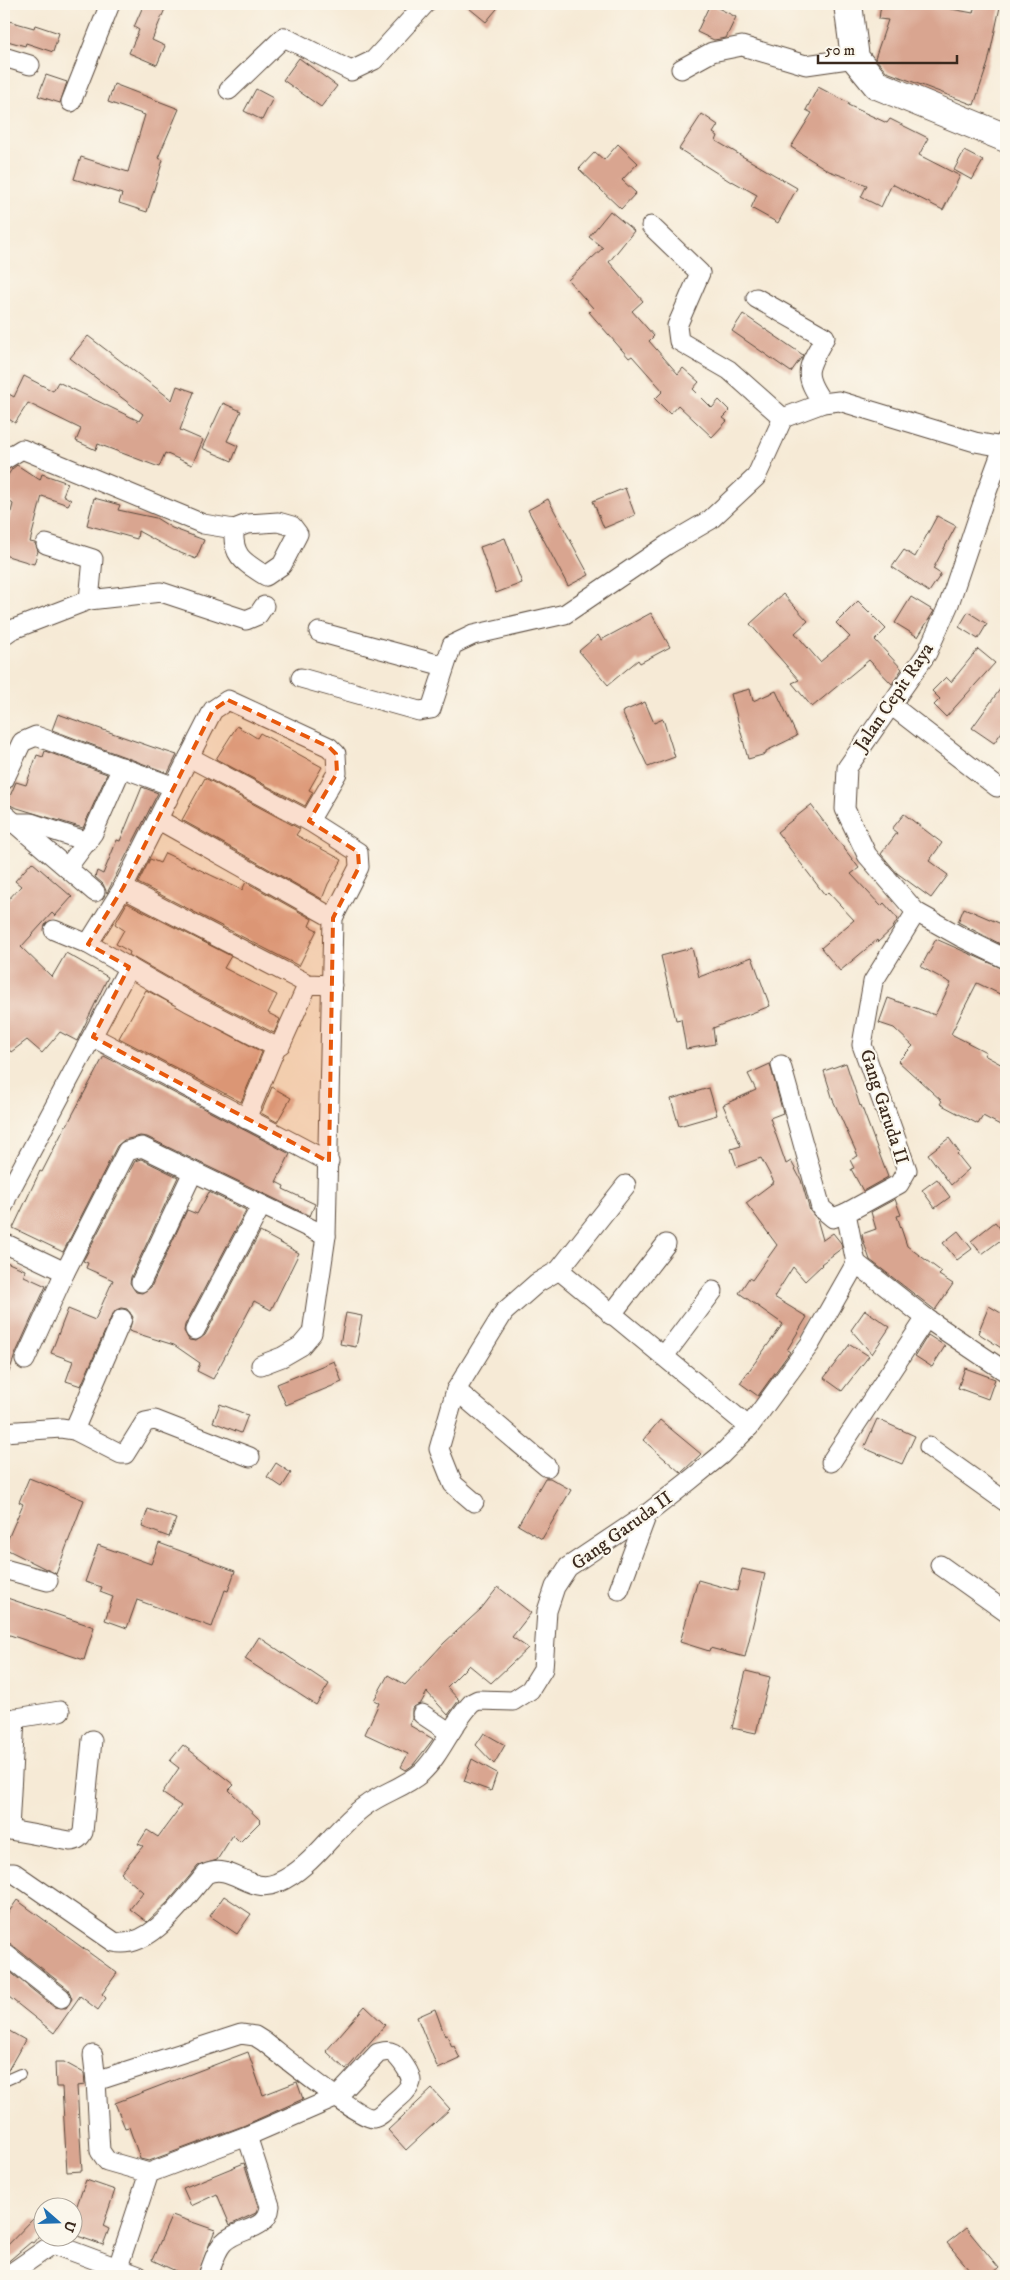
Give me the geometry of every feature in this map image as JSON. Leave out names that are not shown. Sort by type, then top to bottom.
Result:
[{"type":"main road","points":[[848,4],[855,58],[877,85],[1006,138]]},
{"type":"street","points":[[71,102],[110,4]]},
{"type":"street","points":[[229,90],[284,37],[351,71],[374,60],[425,4]]},
{"type":"street","points":[[681,69],[712,52],[742,46],[806,65],[855,58]]},
{"type":"street","points":[[4,57],[30,65]]},
{"type":"street","points":[[651,226],[700,273],[677,326],[679,341],[729,370],[783,418]]},
{"type":"street","points":[[756,298],[825,337],[808,367],[809,384],[823,403]]},
{"type":"street","points":[[301,678],[418,711],[431,709],[452,645],[473,635],[565,614],[667,545],[710,520],[756,477],[783,418],[823,403],[839,401],[975,442],[1004,444]]},
{"type":"street","name":"Jalan Cepit Raya","points":[[916,912],[867,855],[845,809],[847,768],[927,654],[949,604],[1004,444]]},
{"type":"street","points":[[4,460],[22,449],[203,524],[234,529]]},
{"type":"street","points":[[46,544],[93,559],[89,600]]},
{"type":"street","points":[[4,635],[11,630],[89,600],[161,592],[246,620],[258,615],[264,606]]},
{"type":"street","points":[[319,632],[444,666]]},
{"type":"street","points":[[88,944],[124,888],[213,710],[228,700],[329,747],[336,754],[337,773],[309,821]]},
{"type":"street","points":[[891,705],[997,788]]},
{"type":"street","points":[[4,780],[22,742],[36,736],[172,786]]},
{"type":"street","points":[[189,757],[309,821],[358,852],[358,867],[333,918],[326,1236],[312,1333],[301,1346],[282,1357],[261,1365]]},
{"type":"street","points":[[67,868],[88,842],[122,767]]},
{"type":"street","points":[[159,820],[333,918]]},
{"type":"street","points":[[6,821],[31,823],[88,842]]},
{"type":"street","points":[[6,821],[95,892]]},
{"type":"street","points":[[124,888],[308,984],[332,985]]},
{"type":"street","points":[[916,912],[1006,959]]},
{"type":"street","name":"Gang Garuda II","points":[[846,1213],[900,1184],[907,1170],[862,1045],[873,982],[916,912]]},
{"type":"street","points":[[54,930],[88,944],[189,1002],[276,1047]]},
{"type":"street","points":[[5,1198],[93,1038],[129,967]]},
{"type":"street","points":[[246,1118],[276,1047],[281,1044],[308,984]]},
{"type":"street","points":[[93,1038],[329,1162]]},
{"type":"street","points":[[781,1065],[821,1208],[832,1218],[846,1213],[856,1263],[926,1318],[1006,1372]]},
{"type":"street","points":[[25,1360],[65,1272],[127,1151],[142,1147],[326,1236]]},
{"type":"street","points":[[141,1282],[193,1172]]},
{"type":"street","points":[[474,1502],[453,1484],[439,1449],[456,1390],[504,1312],[537,1283],[559,1270],[626,1185]]},
{"type":"street","points":[[195,1330],[261,1206]]},
{"type":"street","points":[[4,1243],[65,1272]]},
{"type":"street","points":[[611,1314],[666,1244]]},
{"type":"street","name":"Gang Garuda II","points":[[7,1877],[114,1942],[124,1945],[140,1939],[160,1926],[206,1874],[215,1870],[224,1871],[250,1884],[263,1887],[276,1884],[292,1875],[363,1807],[421,1773],[449,1732],[472,1703],[478,1700],[513,1701],[530,1690],[543,1669],[548,1611],[555,1588],[568,1567],[647,1514],[721,1455],[749,1427],[810,1344],[856,1263]]},
{"type":"street","points":[[559,1270],[749,1427]]},
{"type":"street","points":[[664,1356],[713,1291]]},
{"type":"street","points":[[831,1462],[926,1318]]},
{"type":"street","points":[[74,1430],[122,1319]]},
{"type":"street","points":[[456,1390],[547,1467]]},
{"type":"street","points":[[4,1432],[61,1428],[74,1430],[121,1454],[125,1454],[145,1422],[155,1420],[250,1457]]},
{"type":"street","points":[[929,1447],[1006,1502]]},
{"type":"street","points":[[619,1590],[647,1514]]},
{"type":"street","points":[[940,1566],[1006,1612]]},
{"type":"street","points":[[4,1569],[48,1581]]},
{"type":"street","points":[[60,1711],[9,1719],[6,1829],[76,1841],[80,1838],[83,1832],[92,1740]]},
{"type":"street","points":[[422,1714],[449,1732]]},
{"type":"street","points":[[4,1953],[60,1998]]},
{"type":"street","points":[[93,2055],[100,2151],[102,2156],[107,2161],[149,2173],[248,2136],[337,2097],[263,2041],[255,2036],[241,2034],[96,2080]]},
{"type":"street","points":[[208,2276],[222,2245],[229,2238],[265,2221],[269,2214],[270,2206],[248,2136]]},
{"type":"street","points":[[118,2267],[149,2173]]},
{"type":"street","points":[[7,2276],[53,2244],[138,2276]]},
{"type":"lane","points":[[4,2081],[20,2074]]},
{"type":"highlighted area","points":[[228,700],[329,747],[336,754],[337,773],[309,821],[358,852],[359,867],[333,918],[329,1162],[93,1037],[129,967],[88,944],[123,888],[213,710]]},
{"type":"building","points":[[144,4],[167,4],[152,40],[165,46],[157,65],[129,53],[139,30],[134,27]]},
{"type":"building","points":[[464,4],[501,4],[486,22]]},
{"type":"building","points":[[710,4],[736,17],[726,38],[714,40],[697,32]]},
{"type":"building","points":[[881,4],[925,4],[973,13],[975,4],[1000,7],[988,63],[974,105],[887,72],[875,58],[888,20],[879,19]]},
{"type":"building","points":[[9,21],[34,28],[35,25],[59,33],[53,52],[26,43],[25,46],[4,40]]},
{"type":"building","points":[[299,58],[337,86],[321,107],[283,80]]},
{"type":"building","points":[[46,75],[67,82],[60,103],[38,96]]},
{"type":"building","points":[[114,84],[179,109],[158,158],[163,160],[147,212],[119,203],[122,194],[74,179],[81,157],[128,172],[145,115],[108,102]]},
{"type":"building","points":[[818,87],[849,103],[848,105],[887,123],[890,119],[928,138],[919,155],[960,176],[943,210],[892,184],[881,207],[861,197],[867,185],[829,171],[791,147],[812,113],[806,110]]},
{"type":"building","points":[[256,89],[273,98],[262,120],[244,111]]},
{"type":"building","points":[[702,114],[718,125],[713,133],[718,136],[716,141],[797,188],[778,223],[751,208],[757,195],[731,182],[679,149]]},
{"type":"building","points":[[618,144],[638,163],[622,180],[636,193],[621,209],[579,169],[595,152],[604,160]]},
{"type":"building","points":[[964,151],[983,161],[972,180],[954,170]]},
{"type":"building","points":[[610,211],[634,231],[609,262],[643,301],[632,311],[654,336],[649,341],[678,374],[683,368],[699,382],[693,389],[712,408],[719,400],[730,411],[723,418],[727,421],[712,437],[678,405],[670,414],[655,399],[663,391],[632,356],[629,358],[589,312],[593,308],[568,280],[603,248],[589,237]]},
{"type":"building","points":[[743,314],[803,355],[791,372],[732,331]]},
{"type":"building","points":[[88,336],[172,400],[177,386],[194,392],[180,430],[203,440],[192,465],[165,453],[159,467],[98,444],[96,450],[76,441],[81,429],[28,403],[15,423],[4,416],[4,391],[14,397],[24,376],[53,391],[58,382],[139,421],[143,414],[70,358]]},
{"type":"building","points":[[223,403],[241,411],[227,441],[238,446],[232,461],[202,448]]},
{"type":"building","points":[[17,465],[40,480],[42,474],[68,483],[63,495],[71,500],[68,505],[42,496],[30,542],[35,543],[38,551],[34,564],[4,555],[4,540],[13,504],[4,497],[4,481]]},
{"type":"building","points":[[625,488],[635,515],[604,528],[593,501]]},
{"type":"building","points":[[94,498],[120,505],[118,510],[156,518],[172,528],[204,540],[196,559],[173,550],[138,531],[137,539],[87,525]]},
{"type":"building","points":[[548,499],[589,575],[568,586],[528,510]]},
{"type":"building","points":[[937,516],[956,526],[933,569],[941,574],[929,592],[892,567],[904,550],[915,557]]},
{"type":"building","points":[[505,538],[522,583],[496,593],[480,547]]},
{"type":"building","points":[[783,594],[808,621],[795,633],[820,662],[850,637],[836,623],[858,601],[886,629],[875,640],[902,669],[892,684],[869,660],[812,707],[792,683],[799,680],[750,624]]},
{"type":"building","points":[[911,597],[934,611],[918,637],[895,623]]},
{"type":"building","points":[[968,612],[987,624],[978,639],[959,627]]},
{"type":"building","points":[[651,613],[670,647],[640,663],[638,660],[608,685],[579,651],[598,635],[601,640]]},
{"type":"building","points":[[978,649],[995,663],[946,717],[934,705],[940,699],[932,691],[946,677],[951,682]]},
{"type":"building","points":[[1006,681],[1006,726],[994,743],[972,728]]},
{"type":"building","points":[[750,689],[753,701],[776,691],[797,736],[766,751],[766,754],[748,759],[731,694]]},
{"type":"building","points":[[645,702],[654,723],[663,719],[675,757],[648,767],[622,712]]},
{"type":"building","points":[[58,714],[177,755],[168,773],[52,730]]},
{"type":"building","points":[[237,726],[257,738],[260,733],[322,767],[309,790],[313,792],[305,806],[216,759]]},
{"type":"building","points":[[45,751],[107,774],[83,828],[14,807],[7,803],[16,782],[26,785],[37,755],[43,757]]},
{"type":"building","points":[[205,778],[300,829],[296,835],[342,860],[328,884],[322,899],[182,820]]},
{"type":"building","points":[[142,787],[158,793],[107,893],[103,884],[95,877],[97,871],[103,874],[117,840],[120,841]]},
{"type":"building","points":[[811,805],[859,868],[851,874],[881,906],[884,903],[898,919],[892,929],[878,942],[877,940],[840,971],[821,948],[854,920],[828,892],[825,895],[777,832]]},
{"type":"building","points":[[904,814],[942,843],[929,861],[948,875],[931,898],[897,873],[881,854],[897,833],[892,829]]},
{"type":"building","points":[[165,853],[242,890],[246,882],[312,919],[309,926],[317,930],[299,966],[138,883],[150,859],[160,863]]},
{"type":"building","points":[[32,862],[72,897],[55,916],[52,913],[21,947],[52,977],[66,953],[108,977],[77,1041],[60,1032],[42,1053],[27,1040],[11,1052],[4,1043],[4,904],[21,886],[15,881]]},
{"type":"building","points":[[127,903],[231,956],[224,968],[277,995],[268,1013],[280,1019],[274,1033],[194,992],[129,955],[130,952],[116,944],[124,930],[115,924]]},
{"type":"building","points":[[964,908],[1006,926],[1006,947],[958,922]]},
{"type":"building","points":[[936,939],[1006,970],[1006,997],[977,983],[951,1034],[986,1052],[984,1055],[1006,1067],[1006,1128],[983,1116],[978,1124],[940,1104],[942,1101],[898,1061],[913,1046],[894,1028],[879,1023],[888,998],[935,1015],[951,983],[921,967]]},
{"type":"building","points":[[692,948],[699,977],[752,957],[770,1006],[713,1028],[715,1044],[686,1049],[681,1019],[676,1020],[661,956]]},
{"type":"building","points":[[146,990],[262,1052],[241,1102],[119,1038]]},
{"type":"building","points":[[104,1056],[290,1154],[276,1182],[284,1186],[283,1189],[315,1204],[310,1216],[147,1137],[140,1136],[124,1140],[117,1146],[63,1252],[13,1228],[40,1171],[42,1172]]},
{"type":"building","points":[[846,1063],[860,1106],[888,1177],[863,1191],[851,1169],[854,1168],[850,1160],[858,1156],[833,1100],[824,1071]]},
{"type":"building","points":[[770,1064],[783,1113],[770,1118],[786,1164],[791,1161],[801,1180],[810,1211],[817,1219],[823,1240],[833,1233],[841,1243],[842,1248],[821,1264],[805,1281],[793,1267],[774,1297],[807,1317],[787,1350],[790,1352],[758,1396],[740,1383],[783,1324],[739,1293],[749,1278],[752,1280],[777,1245],[746,1203],[774,1182],[761,1158],[737,1167],[731,1149],[741,1146],[723,1105],[756,1090],[748,1074]]},
{"type":"building","points":[[272,1087],[291,1098],[277,1122],[261,1113]]},
{"type":"building","points":[[709,1088],[717,1115],[679,1126],[671,1099]]},
{"type":"building","points":[[949,1138],[959,1152],[957,1154],[969,1169],[951,1185],[928,1154]]},
{"type":"building","points":[[141,1159],[178,1177],[131,1277],[130,1283],[136,1292],[142,1293],[151,1287],[187,1210],[197,1214],[209,1192],[246,1210],[185,1325],[184,1331],[189,1340],[196,1341],[205,1335],[260,1232],[299,1253],[271,1310],[254,1301],[213,1379],[197,1371],[200,1363],[174,1345],[129,1331],[133,1317],[127,1309],[121,1308],[112,1315],[81,1386],[66,1381],[73,1361],[51,1353],[68,1309],[95,1320],[113,1280],[86,1268],[88,1263],[83,1261],[135,1161]]},
{"type":"building","points":[[937,1179],[950,1197],[935,1208],[922,1190]]},
{"type":"building","points":[[895,1199],[901,1215],[897,1216],[907,1246],[942,1272],[939,1275],[953,1284],[935,1310],[870,1260],[862,1234],[876,1229],[871,1212]]},
{"type":"building","points":[[995,1222],[1006,1236],[982,1254],[971,1241]]},
{"type":"building","points":[[958,1231],[972,1249],[957,1260],[943,1243]]},
{"type":"building","points":[[4,1261],[25,1270],[24,1276],[46,1286],[15,1355],[4,1386]]},
{"type":"building","points":[[989,1306],[1006,1316],[1006,1351],[978,1333]]},
{"type":"building","points":[[865,1310],[890,1327],[872,1354],[851,1330]]},
{"type":"building","points":[[346,1313],[362,1316],[356,1347],[340,1344]]},
{"type":"building","points":[[928,1335],[945,1346],[932,1367],[915,1356]]},
{"type":"building","points":[[850,1344],[869,1356],[842,1391],[824,1378]]},
{"type":"building","points":[[334,1361],[342,1382],[286,1405],[277,1384]]},
{"type":"building","points":[[965,1368],[995,1379],[988,1399],[958,1388]]},
{"type":"building","points":[[220,1404],[248,1415],[241,1433],[213,1422]]},
{"type":"building","points":[[877,1419],[915,1436],[902,1464],[864,1448]]},
{"type":"building","points":[[660,1420],[701,1454],[681,1473],[643,1440]]},
{"type":"building","points":[[276,1463],[291,1473],[282,1487],[267,1477]]},
{"type":"building","points":[[29,1478],[84,1500],[56,1574],[4,1548],[23,1504],[19,1502]]},
{"type":"building","points":[[545,1478],[550,1478],[571,1490],[542,1539],[518,1525]]},
{"type":"building","points":[[148,1509],[176,1519],[169,1537],[142,1527]]},
{"type":"building","points":[[159,1543],[235,1571],[228,1591],[225,1590],[212,1627],[137,1600],[127,1628],[105,1620],[113,1597],[100,1592],[102,1587],[85,1582],[98,1545],[151,1564]]},
{"type":"building","points":[[742,1569],[765,1574],[745,1657],[710,1648],[709,1651],[680,1642],[698,1580],[737,1591]]},
{"type":"building","points":[[498,1587],[531,1613],[512,1637],[528,1648],[491,1683],[469,1665],[447,1687],[459,1700],[448,1715],[427,1692],[421,1703],[412,1708],[412,1719],[409,1725],[433,1739],[413,1765],[406,1770],[401,1767],[408,1754],[365,1734],[379,1703],[374,1700],[388,1675],[405,1685],[444,1643],[481,1609]]},
{"type":"building","points":[[4,1597],[94,1627],[84,1660],[4,1633]]},
{"type":"building","points":[[259,1637],[329,1684],[316,1705],[245,1659]]},
{"type":"building","points":[[746,1671],[770,1677],[756,1733],[732,1728]]},
{"type":"building","points":[[484,1733],[505,1745],[494,1764],[476,1745]]},
{"type":"building","points":[[183,1745],[234,1785],[229,1790],[261,1821],[240,1842],[233,1835],[217,1860],[198,1866],[169,1901],[147,1922],[130,1909],[143,1892],[121,1873],[143,1846],[138,1844],[147,1830],[158,1837],[181,1806],[162,1793],[179,1768],[170,1761]]},
{"type":"building","points":[[472,1759],[497,1773],[491,1791],[464,1781]]},
{"type":"building","points":[[224,1896],[251,1914],[237,1934],[210,1916]]},
{"type":"building","points":[[17,1900],[117,1973],[102,1994],[106,1998],[98,2010],[80,1996],[54,2033],[4,1993],[4,1967],[54,2007],[66,2008],[72,1999],[68,1989],[11,1944],[4,1942],[4,1919]]},
{"type":"building","points":[[365,2006],[385,2025],[346,2070],[326,2051]]},
{"type":"building","points":[[435,2009],[445,2036],[447,2035],[460,2059],[438,2069],[417,2017]]},
{"type":"building","points":[[4,2028],[25,2040],[7,2072],[4,2074]]},
{"type":"building","points":[[248,2052],[263,2095],[297,2082],[303,2099],[243,2126],[149,2161],[140,2159],[129,2127],[125,2128],[115,2103]]},
{"type":"building","points":[[55,2062],[64,2062],[84,2073],[85,2085],[77,2086],[82,2171],[67,2172],[62,2087],[56,2087]]},
{"type":"building","points":[[432,2089],[450,2109],[406,2150],[388,2130]]},
{"type":"building","points":[[244,2163],[258,2206],[256,2213],[230,2225],[217,2194],[191,2206],[183,2188]]},
{"type":"building","points":[[86,2180],[115,2190],[103,2226],[109,2229],[103,2245],[82,2238],[82,2198],[80,2198]]},
{"type":"building","points":[[172,2215],[215,2230],[197,2276],[179,2276],[180,2273],[152,2260]]},
{"type":"building","points":[[32,2220],[32,2242],[4,2265],[4,2249]]},
{"type":"building","points":[[966,2228],[999,2268],[989,2276],[975,2276],[947,2243]]}]
